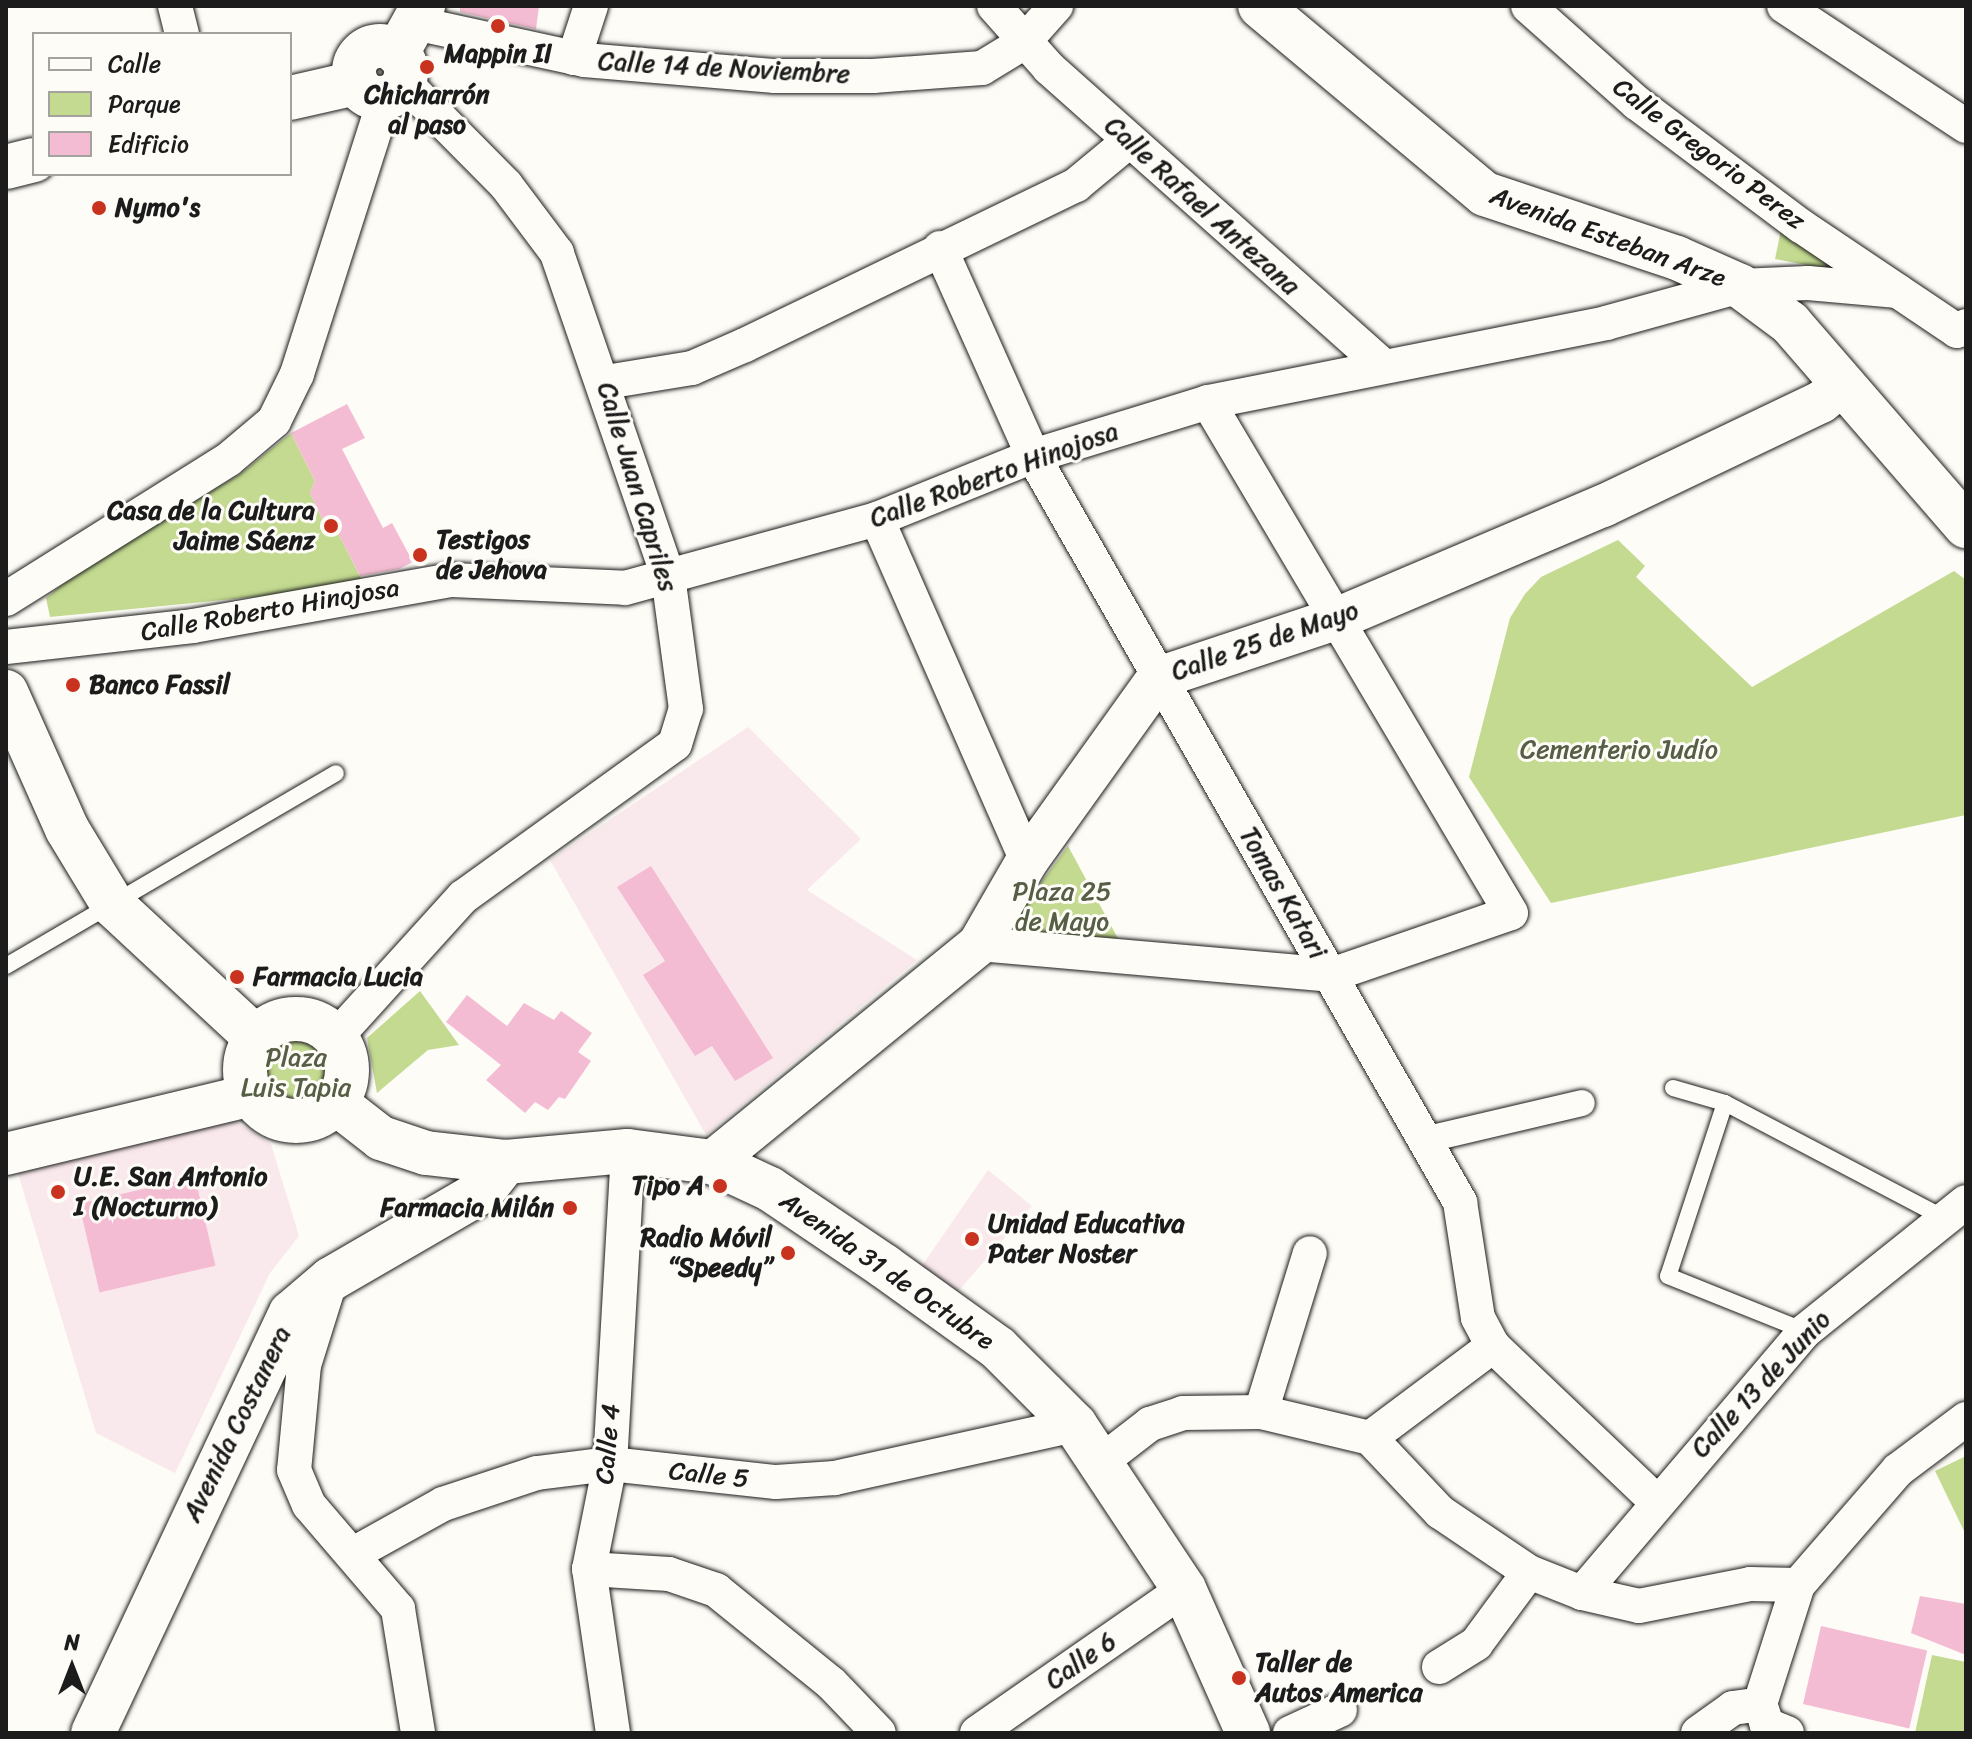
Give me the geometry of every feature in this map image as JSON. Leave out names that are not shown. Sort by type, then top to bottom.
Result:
[{"type":"main road","name":"Avenida Esteban Arze","points":[[1260,6],[1485,194],[1740,286],[1790,323],[1966,526]]},
{"type":"main road","points":[[292,97],[397,58]]},
{"type":"main road","points":[[6,167],[32,160]]},
{"type":"main road","points":[[6,692],[67,829],[113,905],[256,1038]]},
{"type":"main road","points":[[305,1019],[336,1037],[348,1070],[336,1103],[321,1115],[292,1120],[264,1110],[251,1095],[245,1076],[256,1038],[270,1026],[305,1019]]},
{"type":"main road","name":"Avenida 31 de Octubre","points":[[336,1103],[381,1138],[426,1153],[506,1162],[628,1151],[712,1162],[770,1189],[998,1348],[1075,1425],[1102,1461],[1184,1589],[1248,1733]]},
{"type":"main road","name":"Avenida Costanera","points":[[93,1733],[119,1668],[291,1313],[331,1279],[483,1191],[506,1162]]},
{"type":"street","points":[[175,6],[182,32]]},
{"type":"street","points":[[574,58],[591,6]]},
{"type":"street","name":"Calle Rafael Antezana","points":[[994,6],[1023,43],[1128,142],[1383,366]]},
{"type":"street","name":"Calle 14 de Noviembre","points":[[397,58],[574,58],[775,76],[873,76],[982,68],[1023,43],[1056,6]]},
{"type":"street","name":"Calle Gregorio Perez","points":[[1528,6],[1637,103],[1898,291]]},
{"type":"street","points":[[1784,6],[1966,126]]},
{"type":"street","points":[[6,599],[229,459],[274,421],[297,374],[397,58]]},
{"type":"street","name":"Calle Juan Capriles","points":[[336,1037],[463,897],[675,744],[686,709],[668,576],[606,382],[557,253],[506,185],[397,58]]},
{"type":"street","points":[[606,382],[692,368],[1076,185],[1128,142]]},
{"type":"street","name":"Tomas Katari","points":[[940,248],[1033,456],[1460,1202],[1478,1318],[1493,1346],[1656,1501]]},
{"type":"street","name":"Calle Roberto Hinojosa","points":[[6,647],[193,626],[452,580],[606,589],[668,576],[877,519],[1033,456],[1208,402],[1606,323],[1740,286],[1808,283],[1898,291],[1957,331],[1966,326]]},
{"type":"street","name":"Calle 25 de Mayo","points":[[712,1162],[979,944],[1027,861],[1158,678],[1341,617],[1603,506],[1821,402],[1844,384]]},
{"type":"street","points":[[979,944],[1331,975],[1511,913],[1341,617],[1208,402]]},
{"type":"street","points":[[877,519],[1027,861]]},
{"type":"street","points":[[6,1154],[251,1095]]},
{"type":"street","points":[[1424,1140],[1582,1103]]},
{"type":"street","name":"Calle 4","points":[[613,1733],[589,1569],[610,1464],[628,1151]]},
{"type":"street","name":"Calle 13 de Junio","points":[[1582,1593],[1656,1501],[1805,1331],[1954,1210]]},
{"type":"street","points":[[1261,1412],[1310,1253]]},
{"type":"street","points":[[331,1279],[304,1365],[294,1470],[309,1505],[355,1553],[398,1609],[418,1733]]},
{"type":"street","points":[[1370,1438],[1493,1346]]},
{"type":"street","points":[[1102,1461],[1150,1424],[1183,1413],[1261,1412],[1370,1438],[1440,1512],[1529,1572],[1582,1593],[1639,1606],[1750,1584],[1798,1585]]},
{"type":"street","points":[[1698,1733],[1733,1708],[1770,1724],[1798,1585],[1898,1470],[1966,1419]]},
{"type":"street","name":"Calle 5","points":[[355,1553],[482,1487],[610,1464],[776,1482],[835,1478],[1075,1425]]},
{"type":"street","points":[[589,1569],[669,1574],[716,1590],[831,1683],[879,1733]]},
{"type":"street","points":[[1439,1667],[1476,1644],[1529,1572]]},
{"type":"street","name":"Calle 6","points":[[977,1733],[1184,1589]]},
{"type":"street","points":[[1290,1733],[1340,1710]]},
{"type":"lane","points":[[6,966],[336,773]]},
{"type":"lane","points":[[1673,1088],[1725,1103],[1954,1210]]},
{"type":"lane","points":[[1725,1103],[1668,1276],[1805,1331]]},
{"type":"lane","points":[[118,1733],[119,1668]]},
{"type":"shaded area","points":[[748,727],[861,839],[807,890],[917,960],[706,1135],[550,860]]},
{"type":"shaded area","points":[[222,1113],[271,1144],[299,1236],[270,1273],[175,1473],[96,1433],[17,1170]]},
{"type":"shaded area","name":"Unidad Educativa Pater Noster","points":[[988,1170],[1032,1206],[954,1296],[917,1273]]},
{"type":"green space","points":[[1781,230],[1848,273],[1775,259]]},
{"type":"green space","points":[[291,433],[315,481],[310,493],[327,529],[337,531],[365,586],[50,617],[46,598],[72,576],[240,474]]},
{"type":"green space","name":"Cementerio Judío","points":[[1618,540],[1645,566],[1636,577],[1752,687],[1954,571],[1966,580],[1966,815],[1551,903],[1469,777],[1510,618],[1525,594],[1541,577]]},
{"type":"green space","name":"Plaza 25 de Mayo","points":[[1068,846],[1122,946],[1029,938],[1017,915]]},
{"type":"green space","points":[[420,991],[459,1045],[428,1050],[377,1093],[367,1038]]},
{"type":"green space","name":"Plaza Luis Tapia","points":[[296,1041],[318,1050],[327,1072],[318,1094],[296,1103],[274,1094],[265,1072],[274,1050]]},
{"type":"green space","points":[[1966,1456],[1966,1535],[1935,1471]]},
{"type":"green space","points":[[1932,1655],[1966,1662],[1966,1733],[1915,1733]]},
{"type":"building","points":[[460,6],[539,6],[536,29],[460,12]]},
{"type":"building","points":[[347,404],[365,438],[342,449],[383,528],[392,523],[413,562],[399,569],[360,576],[337,531],[327,529],[310,493],[315,481],[291,433]]},
{"type":"building","points":[[651,866],[773,1058],[735,1081],[712,1046],[695,1056],[643,975],[665,961],[617,887]]},
{"type":"building","points":[[467,995],[507,1026],[524,1003],[554,1020],[561,1011],[592,1033],[578,1052],[591,1061],[565,1099],[559,1097],[548,1110],[535,1102],[525,1113],[486,1080],[501,1065],[446,1022]]},
{"type":"building","points":[[195,1177],[215,1266],[100,1292],[79,1204]]},
{"type":"building","points":[[1920,1596],[1966,1604],[1966,1655],[1911,1633]]},
{"type":"building","points":[[1821,1626],[1927,1651],[1909,1728],[1803,1704]]},
{"type":"place","name":"Mappin II","points":[[498,26]]},
{"type":"place","name":"Chicharrón al paso","points":[[427,67]]},
{"type":"place","name":"Nymo's","points":[[99,208]]},
{"type":"place","name":"Casa de la Cultura Jaime Sáenz","points":[[331,526]]},
{"type":"place","name":"Testigos de Jehova","points":[[420,555]]},
{"type":"place","name":"Banco Fassil","points":[[73,685]]},
{"type":"place","name":"Farmacia Lucia","points":[[237,977]]},
{"type":"place","name":"Tipo A","points":[[720,1186]]},
{"type":"place","name":"U.E. San Antonio I (Nocturno)","points":[[58,1192]]},
{"type":"place","name":"Farmacia Milán","points":[[570,1208]]},
{"type":"place","name":"Unidad Educativa Pater Noster","points":[[972,1239]]},
{"type":"place","name":"Radio Móvil “Speedy”","points":[[788,1253]]},
{"type":"place","name":"Taller de Autos America","points":[[1239,1678]]}]
